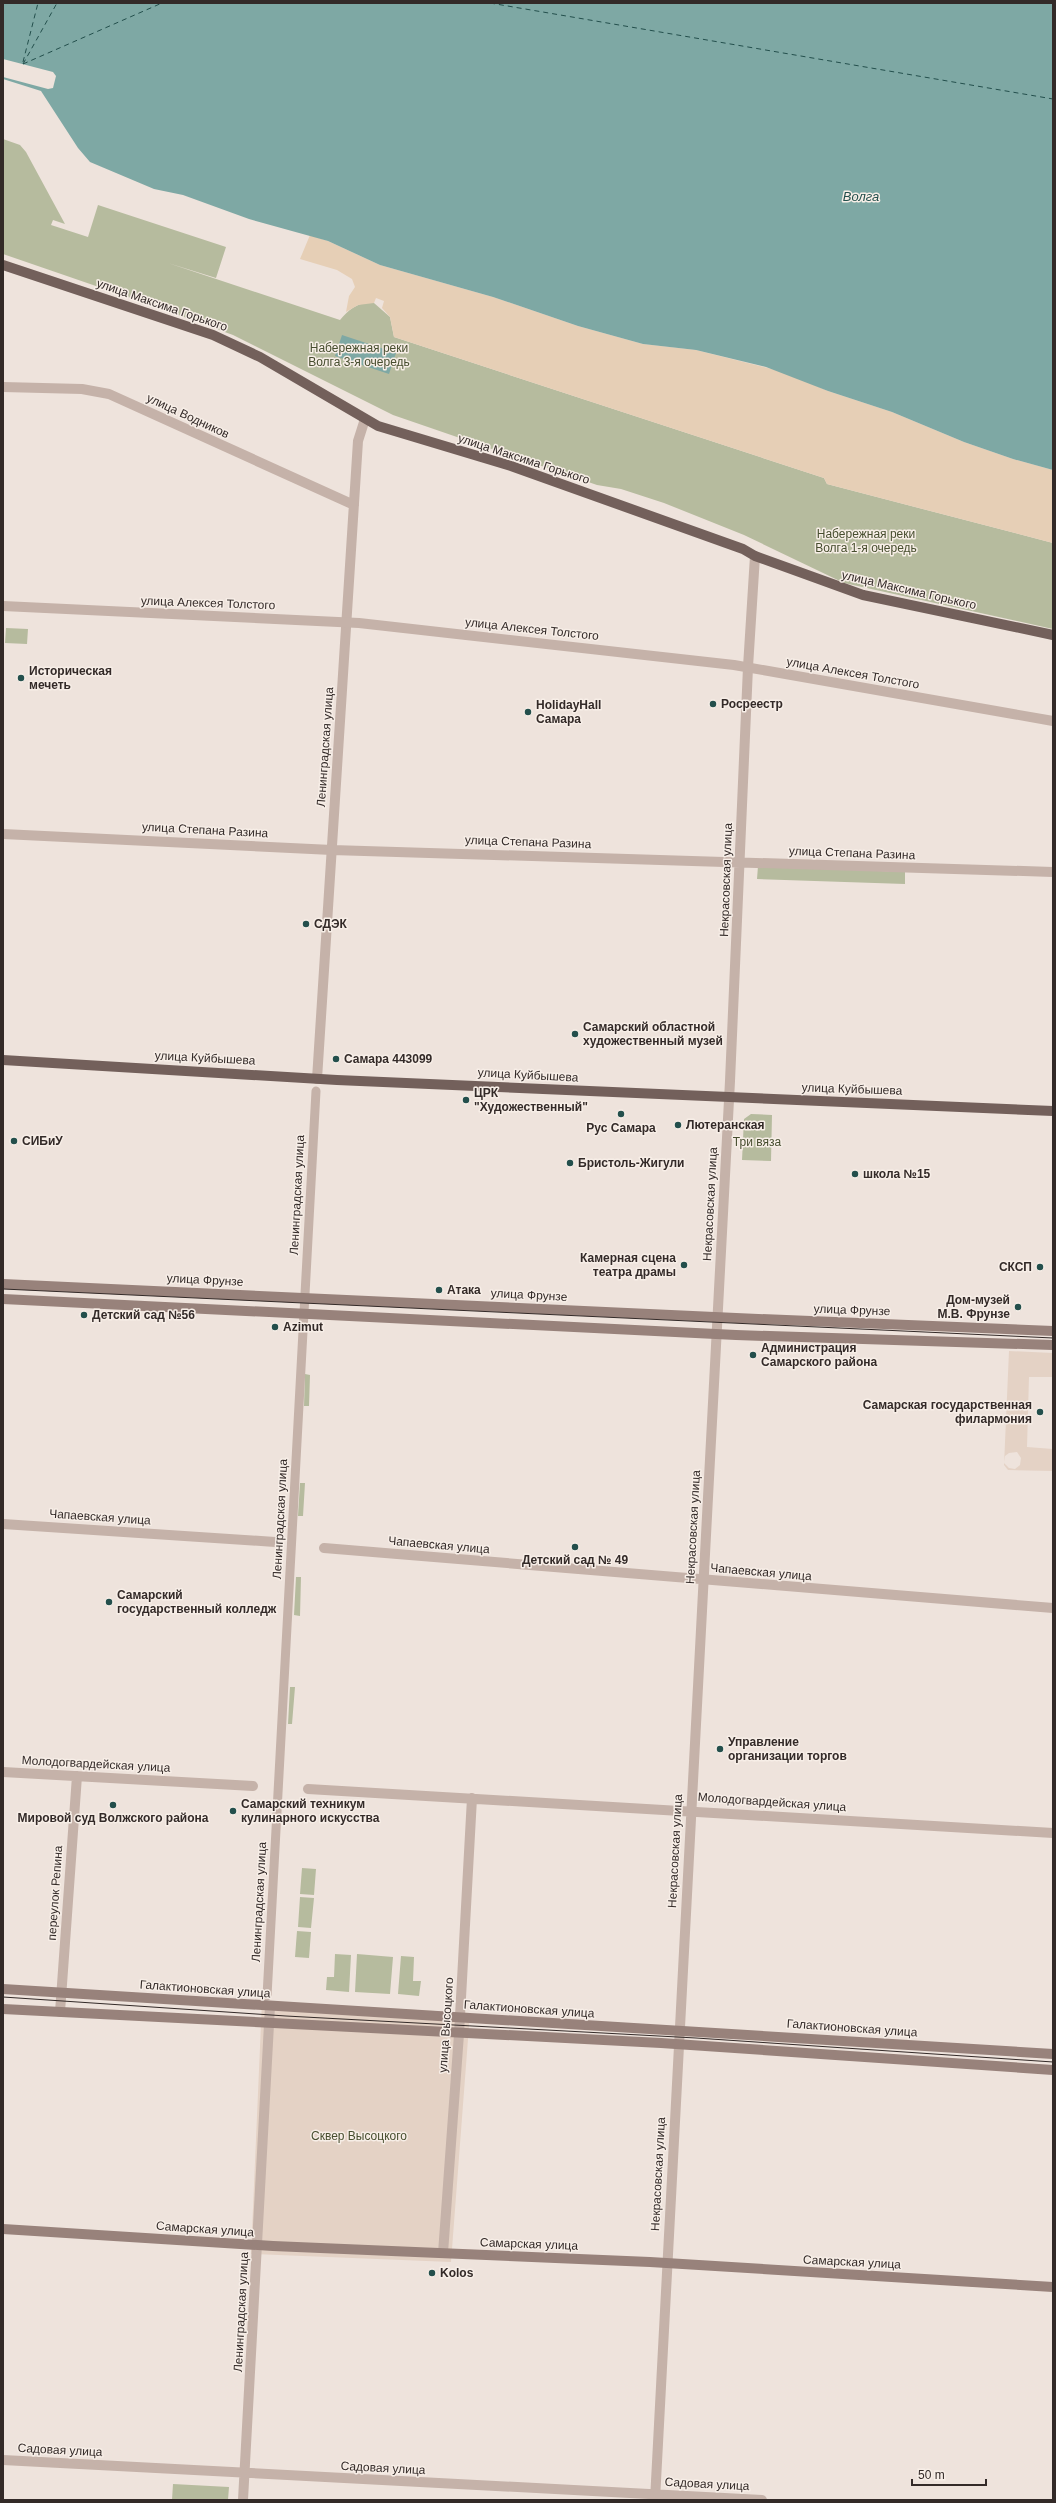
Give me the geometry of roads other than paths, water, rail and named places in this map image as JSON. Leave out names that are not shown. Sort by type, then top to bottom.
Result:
[{"type":"main road","name":"улица Максима Горького","points":[[3,265],[213,335],[260,358],[378,426],[511,466],[742,549],[755,556],[863,595],[1053,635]]},
{"type":"main road","name":"улица Куйбышева","points":[[3,1060],[317,1079],[1053,1111]]},
{"type":"main road","name":"улица Фрунзе","points":[[3,1284],[1053,1331]]},
{"type":"main road","points":[[3,1299],[304,1312],[716,1334],[1053,1345]]},
{"type":"main road","name":"Галактионовская улица","points":[[3,1989],[61,1993],[269,2001],[460,2017],[1053,2054]]},
{"type":"main road","points":[[3,2009],[269,2025],[678,2045],[1053,2070]]},
{"type":"main road","name":"Самарская улица","points":[[3,2230],[258,2245],[666,2264],[1053,2287]]},
{"type":"street","name":"улица Водников","points":[[3,387],[82,389],[109,394],[354,506]]},
{"type":"street","name":"Ленинградская улица","points":[[317,1079],[358,442],[365,419]]},
{"type":"street","name":"Некрасовская улица","points":[[655,2497],[690,1810],[729,1098],[748,667],[755,556]]},
{"type":"street","name":"улица Алексея Толстого","points":[[3,606],[346,622],[748,667],[1053,721]]},
{"type":"street","name":"улица Степана Разина","points":[[3,834],[332,850],[1053,872]]},
{"type":"street","name":"Ленинградская улица","points":[[243,2500],[258,2245],[304,1297],[316,1091]]},
{"type":"street","name":"Чапаевская улица","points":[[3,1524],[275,1542]]},
{"type":"street","name":"Чапаевская улица","points":[[324,1548],[1053,1608]]},
{"type":"street","name":"Молодогвардейская улица","points":[[3,1772],[253,1786]]},
{"type":"street","name":"переулок Репина","points":[[60,2012],[76,1776]]},
{"type":"street","name":"Молодогвардейская улица","points":[[308,1789],[690,1810],[1053,1833]]},
{"type":"street","name":"улица Высоцкого","points":[[443,2254],[459,2034],[472,1798]]},
{"type":"street","name":"Садовая улица","points":[[3,2460],[655,2497],[762,2500]]},
{"type":"water","name":"Волга","points":[[3,3],[1053,3],[1053,470],[1013,459],[964,442],[892,412],[828,391],[766,367],[696,350],[643,344],[578,326],[493,297],[380,265],[328,241],[249,219],[183,195],[154,189],[90,162],[78,148],[41,91],[3,79]]},
{"type":"water","points":[[342,335],[396,353],[389,374],[335,356]]},
{"type":"tram line","points":[[3,1289],[1053,1338]]},
{"type":"tram line","points":[[3,1997],[286,2016],[696,2038],[1053,2062]]},
{"type":"place","name":"Историческая мечеть","points":[[21,678]]},
{"type":"place","name":"Росреестр","points":[[713,704]]},
{"type":"place","name":"HolidayHall Самара","points":[[528,712]]},
{"type":"place","name":"СДЭК","points":[[306,924]]},
{"type":"place","name":"Самарский областной художественный музей","points":[[575,1034]]},
{"type":"place","name":"Самара 443099","points":[[336,1059]]},
{"type":"place","name":"ЦРК \"Художественный\"","points":[[466,1100]]},
{"type":"place","name":"Рус Самара","points":[[621,1114]]},
{"type":"place","name":"Лютеранская","points":[[678,1125]]},
{"type":"place","name":"СИБиУ","points":[[14,1141]]},
{"type":"place","name":"Бристоль-Жигули","points":[[570,1163]]},
{"type":"place","name":"школа №15","points":[[855,1174]]},
{"type":"place","name":"Камерная сцена театра драмы","points":[[684,1265]]},
{"type":"place","name":"СКСП","points":[[1040,1267]]},
{"type":"place","name":"Атака","points":[[439,1290]]},
{"type":"place","name":"Дом-музей М.В. Фрунзе","points":[[1018,1307]]},
{"type":"place","name":"Детский сад №56","points":[[84,1315]]},
{"type":"place","name":"Azimut","points":[[275,1327]]},
{"type":"place","name":"Администрация Самарского района","points":[[753,1355]]},
{"type":"place","name":"Самарская государственная филармония","points":[[1040,1412]]},
{"type":"place","name":"Детский сад № 49","points":[[575,1547]]},
{"type":"place","name":"Самарский государственный колледж","points":[[109,1602]]},
{"type":"place","name":"Управление организации торгов","points":[[720,1749]]},
{"type":"place","name":"Мировой суд Волжского района","points":[[113,1805]]},
{"type":"place","name":"Самарский техникум кулинарного искусства","points":[[233,1811]]},
{"type":"place","name":"Kolos","points":[[432,2273]]},
{"type":"park label","name":"Набережная реки Волга 3-я очередь","points":[[359,355]]},
{"type":"park label","name":"Набережная реки Волга 1-я очередь","points":[[866,541]]},
{"type":"park label","name":"Три вяза","points":[[757,1142]]},
{"type":"park label","name":"Сквер Высоцкого","points":[[359,2136]]}]
